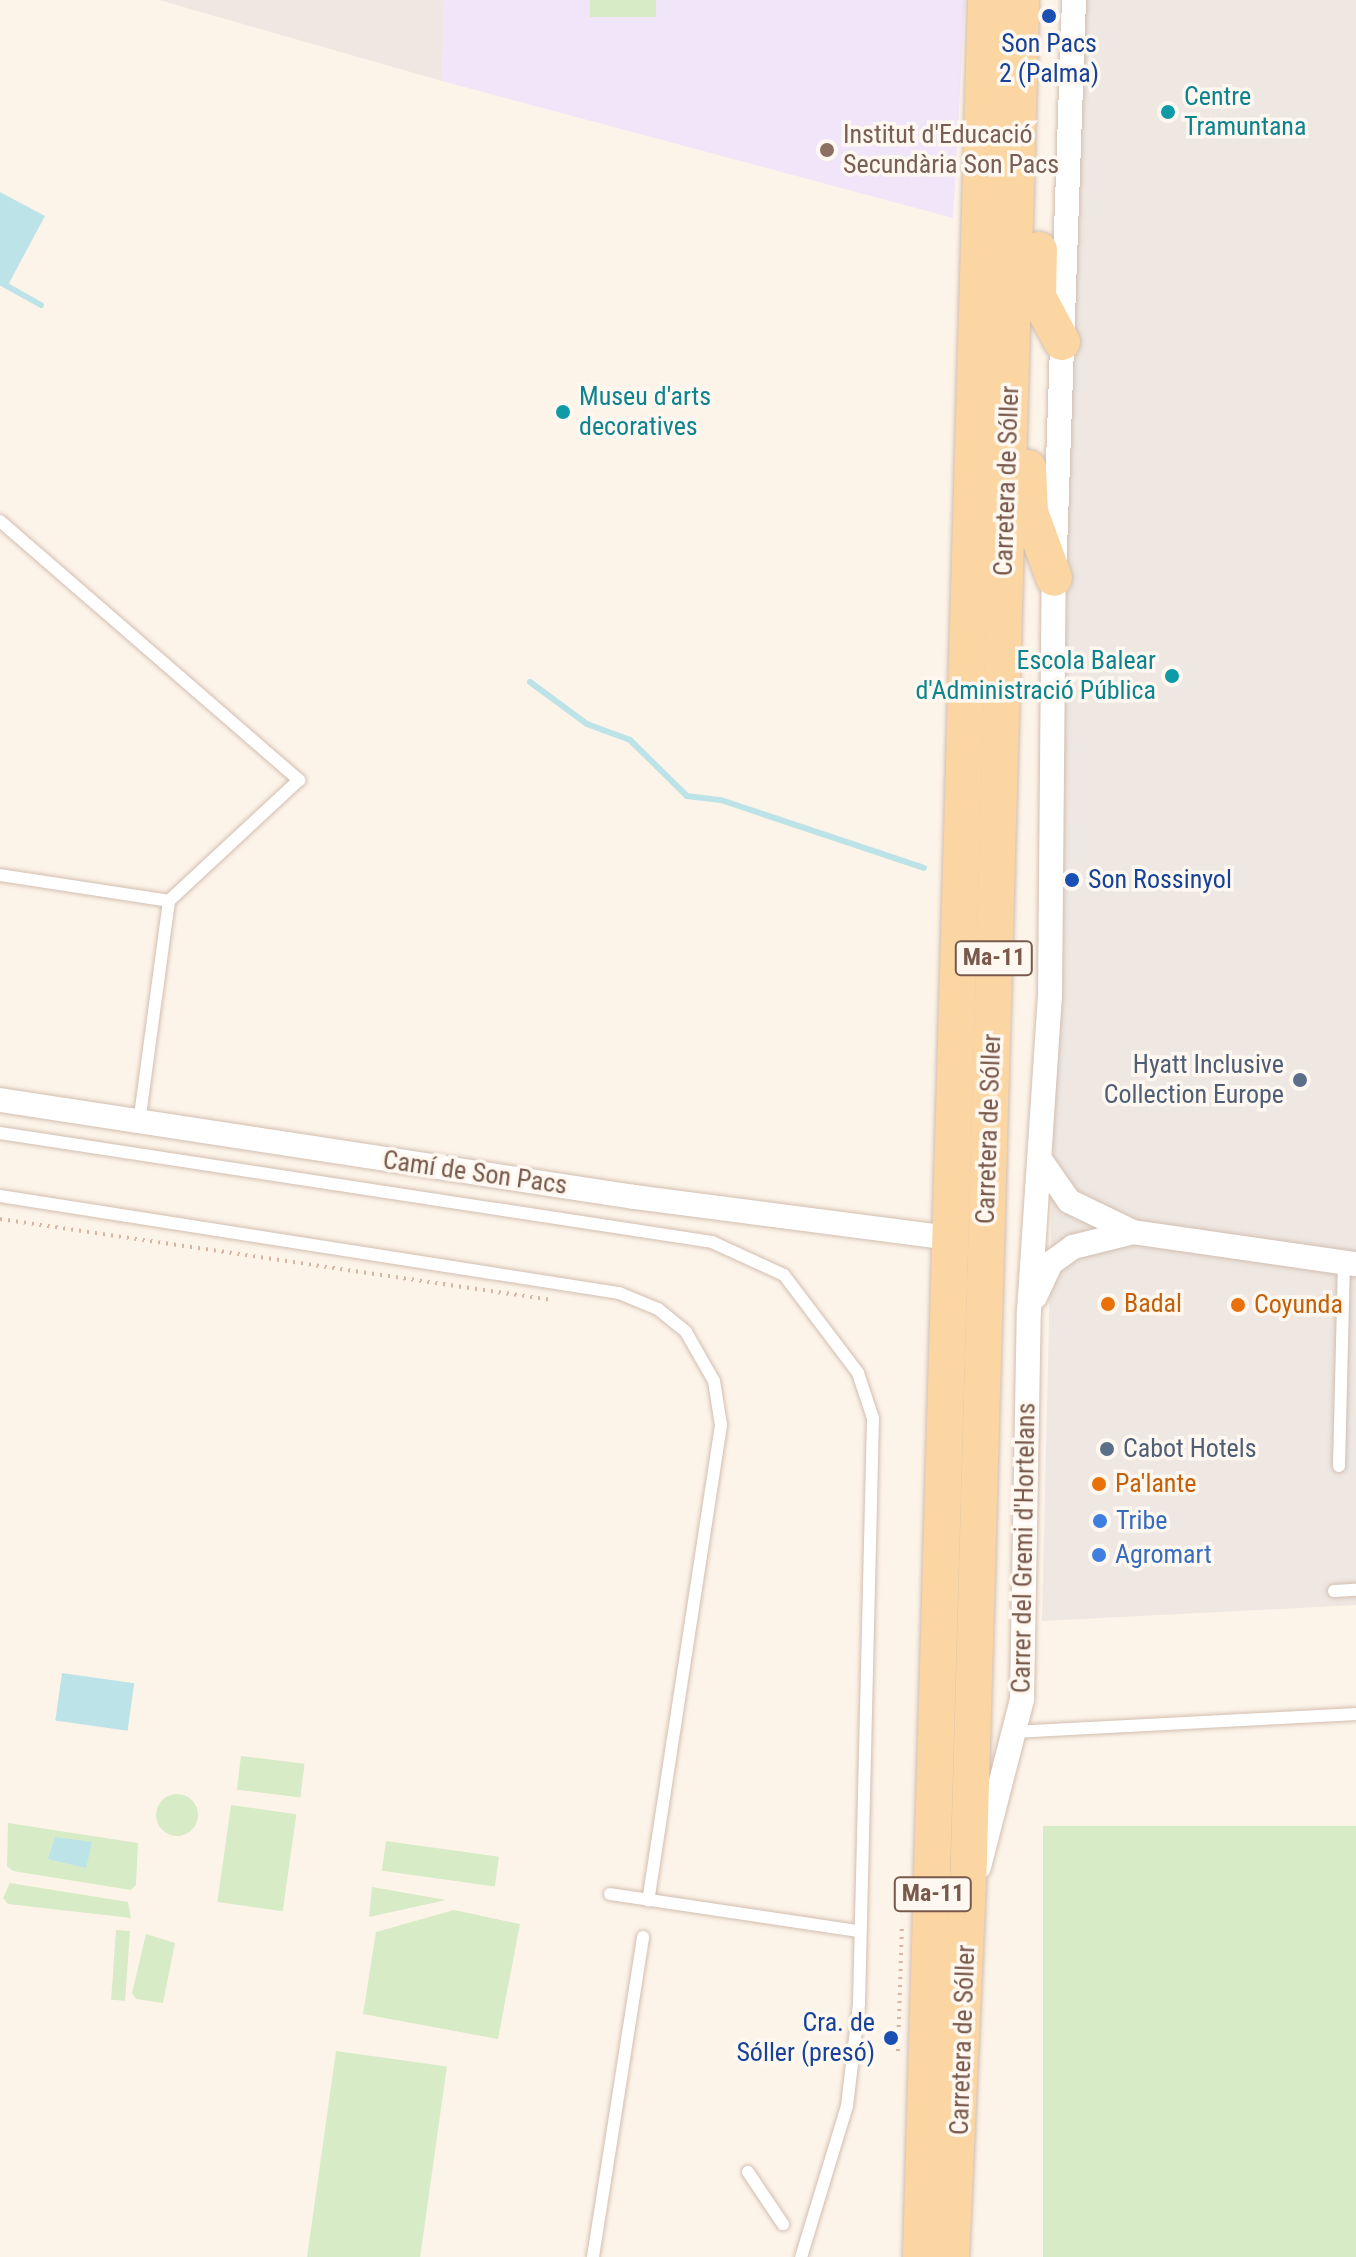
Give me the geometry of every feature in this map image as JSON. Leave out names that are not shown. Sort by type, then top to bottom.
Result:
[{"type":"main road","name":"Carretera de Sóller","points":[[921,2257],[986,0]]},
{"type":"main road","name":"Carretera de Sóller","points":[[951,2257],[959,2150],[967,1903],[1021,6]]},
{"type":"main road","points":[[1021,6],[1038,61],[1038,297],[1062,342]]},
{"type":"main road","points":[[1012,309],[1025,347],[1030,512],[1054,578]]},
{"type":"main road","points":[[959,2150],[964,2257]]},
{"type":"street","name":"Carrer del Gremi d'Hortelans","points":[[967,1903],[1022,1699],[1029,1311],[1050,997],[1054,578],[1074,0]]},
{"type":"street","name":"Camí de Son Pacs","points":[[0,1100],[950,1238]]},
{"type":"street","points":[[1039,1158],[1069,1201],[1133,1232],[1350,1263]]},
{"type":"street","points":[[1029,1311],[1051,1263],[1073,1247],[1133,1232]]},
{"type":"lane","points":[[0,521],[299,780],[169,901],[139,1122]]},
{"type":"lane","points":[[0,875],[169,901]]},
{"type":"lane","points":[[0,1133],[712,1242],[784,1275],[858,1373],[873,1418],[858,2018],[847,2106],[801,2257]]},
{"type":"lane","points":[[0,1196],[619,1293],[658,1309],[686,1332],[714,1381],[721,1425],[648,1900]]},
{"type":"lane","points":[[1339,1466],[1350,1263]]},
{"type":"lane","points":[[1334,1591],[1356,1590]]},
{"type":"lane","points":[[1014,1732],[1356,1714]]},
{"type":"lane","points":[[610,1894],[859,1931]]},
{"type":"lane","points":[[593,2257],[643,1937]]},
{"type":"lane","points":[[748,2172],[783,2224]]},
{"type":"path","points":[[0,1219],[563,1302]]},
{"type":"shaded area","points":[[159,0],[444,0],[442,81]]},
{"type":"shaded area","name":"Institut d'Educació Secundària Son Pacs","points":[[444,0],[965,0],[953,218],[442,81]]},
{"type":"shaded area","name":"Son Rossinyol","points":[[1068,0],[1356,0],[1356,1605],[1042,1621],[1071,376]]},
{"type":"green space","points":[[590,0],[656,0],[656,17],[590,17]]},
{"type":"green space","points":[[241,1756],[305,1764],[300,1798],[237,1790]]},
{"type":"green space","points":[[177,1794],[192,1800],[198,1815],[192,1830],[177,1836],[162,1830],[156,1815],[162,1800]]},
{"type":"green space","points":[[231,1805],[296,1814],[283,1911],[217,1902]]},
{"type":"green space","points":[[8,1823],[138,1843],[136,1885],[131,1890],[13,1871],[7,1866]]},
{"type":"green space","points":[[1043,1826],[1356,1826],[1356,2257],[1043,2257]]},
{"type":"green space","points":[[386,1841],[499,1857],[495,1887],[382,1871]]},
{"type":"green space","points":[[10,1883],[128,1902],[131,1918],[8,1904],[3,1898]]},
{"type":"green space","points":[[372,1887],[446,1900],[369,1917]]},
{"type":"green space","points":[[454,1910],[520,1924],[498,2039],[363,2014],[376,1932]]},
{"type":"green space","points":[[116,1930],[130,1931],[125,2001],[111,2000]]},
{"type":"green space","points":[[146,1934],[175,1943],[163,2003],[136,1999],[132,1993]]},
{"type":"green space","points":[[336,2051],[447,2067],[420,2257],[307,2257]]},
{"type":"water","points":[[0,192],[45,216],[8,285],[0,280]]},
{"type":"water","points":[[62,1673],[134,1683],[128,1731],[55,1721]]},
{"type":"water","points":[[55,1837],[92,1842],[86,1868],[48,1859]]},
{"type":"waterway","points":[[0,282],[41,305]]},
{"type":"waterway","points":[[530,682],[587,724],[630,740],[687,796],[721,800],[924,868]]},
{"type":"place","name":"Son Pacs 2 (Palma)","points":[[1049,16]]},
{"type":"place","name":"Centre Tramuntana","points":[[1168,112]]},
{"type":"place","name":"Institut d'Educació Secundària Son Pacs","points":[[827,150]]},
{"type":"place","name":"Museu d'arts decoratives","points":[[563,412]]},
{"type":"place","name":"Escola Balear d'Administració Pública","points":[[1172,676]]},
{"type":"place","name":"Son Rossinyol","points":[[1072,880]]},
{"type":"place","name":"Hyatt Inclusive Collection Europe","points":[[1300,1080]]},
{"type":"place","name":"Badal","points":[[1108,1304]]},
{"type":"place","name":"Coyunda","points":[[1238,1305]]},
{"type":"place","name":"Cabot Hotels","points":[[1107,1449]]},
{"type":"place","name":"Pa'lante","points":[[1099,1484]]},
{"type":"place","name":"Tribe","points":[[1100,1521]]},
{"type":"place","name":"Agromart","points":[[1099,1555]]},
{"type":"place","name":"Cra. de Sóller (presó)","points":[[891,2038]]}]
